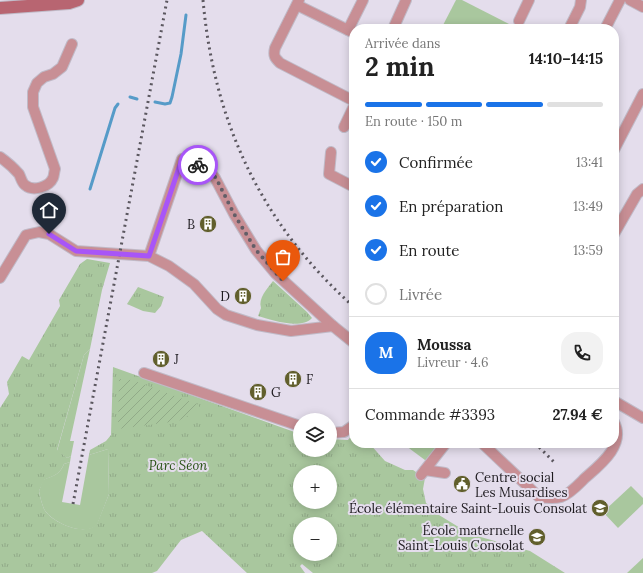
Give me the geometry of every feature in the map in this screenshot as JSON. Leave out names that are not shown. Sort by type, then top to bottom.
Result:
[{"type":"street","points":[[0,8],[69,3],[78,0]]},
{"type":"street","points":[[354,24],[363,0]]},
{"type":"street","points":[[395,24],[406,0]]},
{"type":"street","points":[[519,21],[529,0]]},
{"type":"street","points":[[572,24],[580,7],[581,0]]},
{"type":"street","points":[[608,24],[620,0]]},
{"type":"street","points":[[630,0],[643,7]]},
{"type":"street","points":[[349,31],[298,2],[275,48],[274,53],[274,58],[280,63],[349,98]]},
{"type":"street","points":[[0,157],[11,165],[25,185],[32,189],[40,188],[49,183],[53,178],[55,169],[33,107],[33,92],[37,83],[44,77],[53,74],[62,67],[72,44]]},
{"type":"street","points":[[619,140],[643,94]]},
{"type":"street","points":[[344,127],[349,116]]},
{"type":"street","points":[[331,152],[329,174],[349,184]]},
{"type":"street","points":[[149,256],[182,159],[207,168],[216,178],[234,214],[256,250],[275,272],[332,326],[349,339]]},
{"type":"street","points":[[619,227],[641,194]]},
{"type":"street","points":[[0,278],[26,235],[39,232],[49,234],[76,251],[149,256],[169,266],[194,284],[217,309],[226,315],[257,325],[291,331],[332,326]]},
{"type":"street","points":[[144,373],[293,424]]},
{"type":"street","points":[[619,404],[643,418]]},
{"type":"street","points":[[337,432],[344,432],[349,428]]},
{"type":"street","points":[[442,448],[423,472],[445,473]]},
{"type":"street","points":[[487,448],[539,497],[559,498],[568,494],[606,459],[614,448]]},
{"type":"green space","points":[[456,0],[462,0],[509,24],[444,24]]},
{"type":"green space","name":"Parc Séon","points":[[87,259],[110,263],[102,290],[90,349],[84,355],[57,450],[67,458],[71,456],[70,462],[64,464],[56,474],[44,480],[39,491],[44,509],[54,519],[61,523],[77,529],[92,528],[97,524],[109,494],[108,449],[89,455],[90,450],[106,441],[111,435],[113,367],[293,431],[293,457],[337,457],[337,439],[349,439],[349,448],[373,448],[385,461],[405,470],[413,470],[425,478],[423,489],[426,503],[438,512],[439,515],[470,534],[530,551],[565,573],[313,573],[302,564],[300,566],[305,573],[247,573],[202,531],[181,540],[157,571],[152,573],[0,573],[0,408],[9,394],[7,382],[22,356],[29,360],[60,306],[59,300],[80,264]]},
{"type":"green space","points":[[273,281],[312,318],[307,322],[294,324],[278,322],[258,316],[261,308],[260,304],[262,297]]},
{"type":"green space","points":[[138,287],[164,297],[161,306],[155,313],[143,311],[127,304]]},
{"type":"green space","points":[[90,349],[70,441],[74,441],[71,456],[67,458],[57,451],[84,355]]},
{"type":"green space","points":[[119,379],[132,380],[199,405],[199,410],[178,421],[118,429]]},
{"type":"green space","points":[[409,448],[440,448],[429,463]]},
{"type":"green space","points":[[108,449],[109,494],[97,525],[85,530],[77,529],[61,523],[48,514],[44,509],[39,491],[43,480],[56,474],[64,464],[70,462],[62,502],[80,505],[89,455]]},
{"type":"green space","points":[[631,486],[643,498],[643,504],[618,528],[603,512]]},
{"type":"green space","points":[[643,558],[643,573],[627,573]]},
{"type":"waterway","points":[[155,102],[165,104],[170,103],[181,54],[186,15]]},
{"type":"waterway","points":[[130,97],[137,99]]},
{"type":"waterway","points":[[90,189],[115,108],[118,104]]},
{"type":"railway","points":[[73,504],[167,0]]},
{"type":"railway","points":[[203,0],[209,45],[218,88],[231,130],[248,169],[269,206],[293,242],[322,275],[349,302]]},
{"type":"railway","points":[[540,448],[556,464]]},
{"type":"way so far","points":[[198,165],[207,168],[216,178],[234,214],[256,250],[283,281]]},
{"type":"place","name":"B","points":[[208,224]]},
{"type":"place","name":"D","points":[[243,296]]},
{"type":"place","name":"J","points":[[161,359]]},
{"type":"place","name":"F","points":[[293,379]]},
{"type":"place","name":"G","points":[[258,392]]},
{"type":"place","name":"Centre social Les Musardises","points":[[462,484]]},
{"type":"place","name":"École élémentaire Saint-Louis Consolat","points":[[600,508]]},
{"type":"place","name":"École maternelle Saint-Louis Consolat","points":[[537,537]]},
{"type":"route","points":[[49,234],[76,251],[149,256],[182,159],[198,165]]}]
